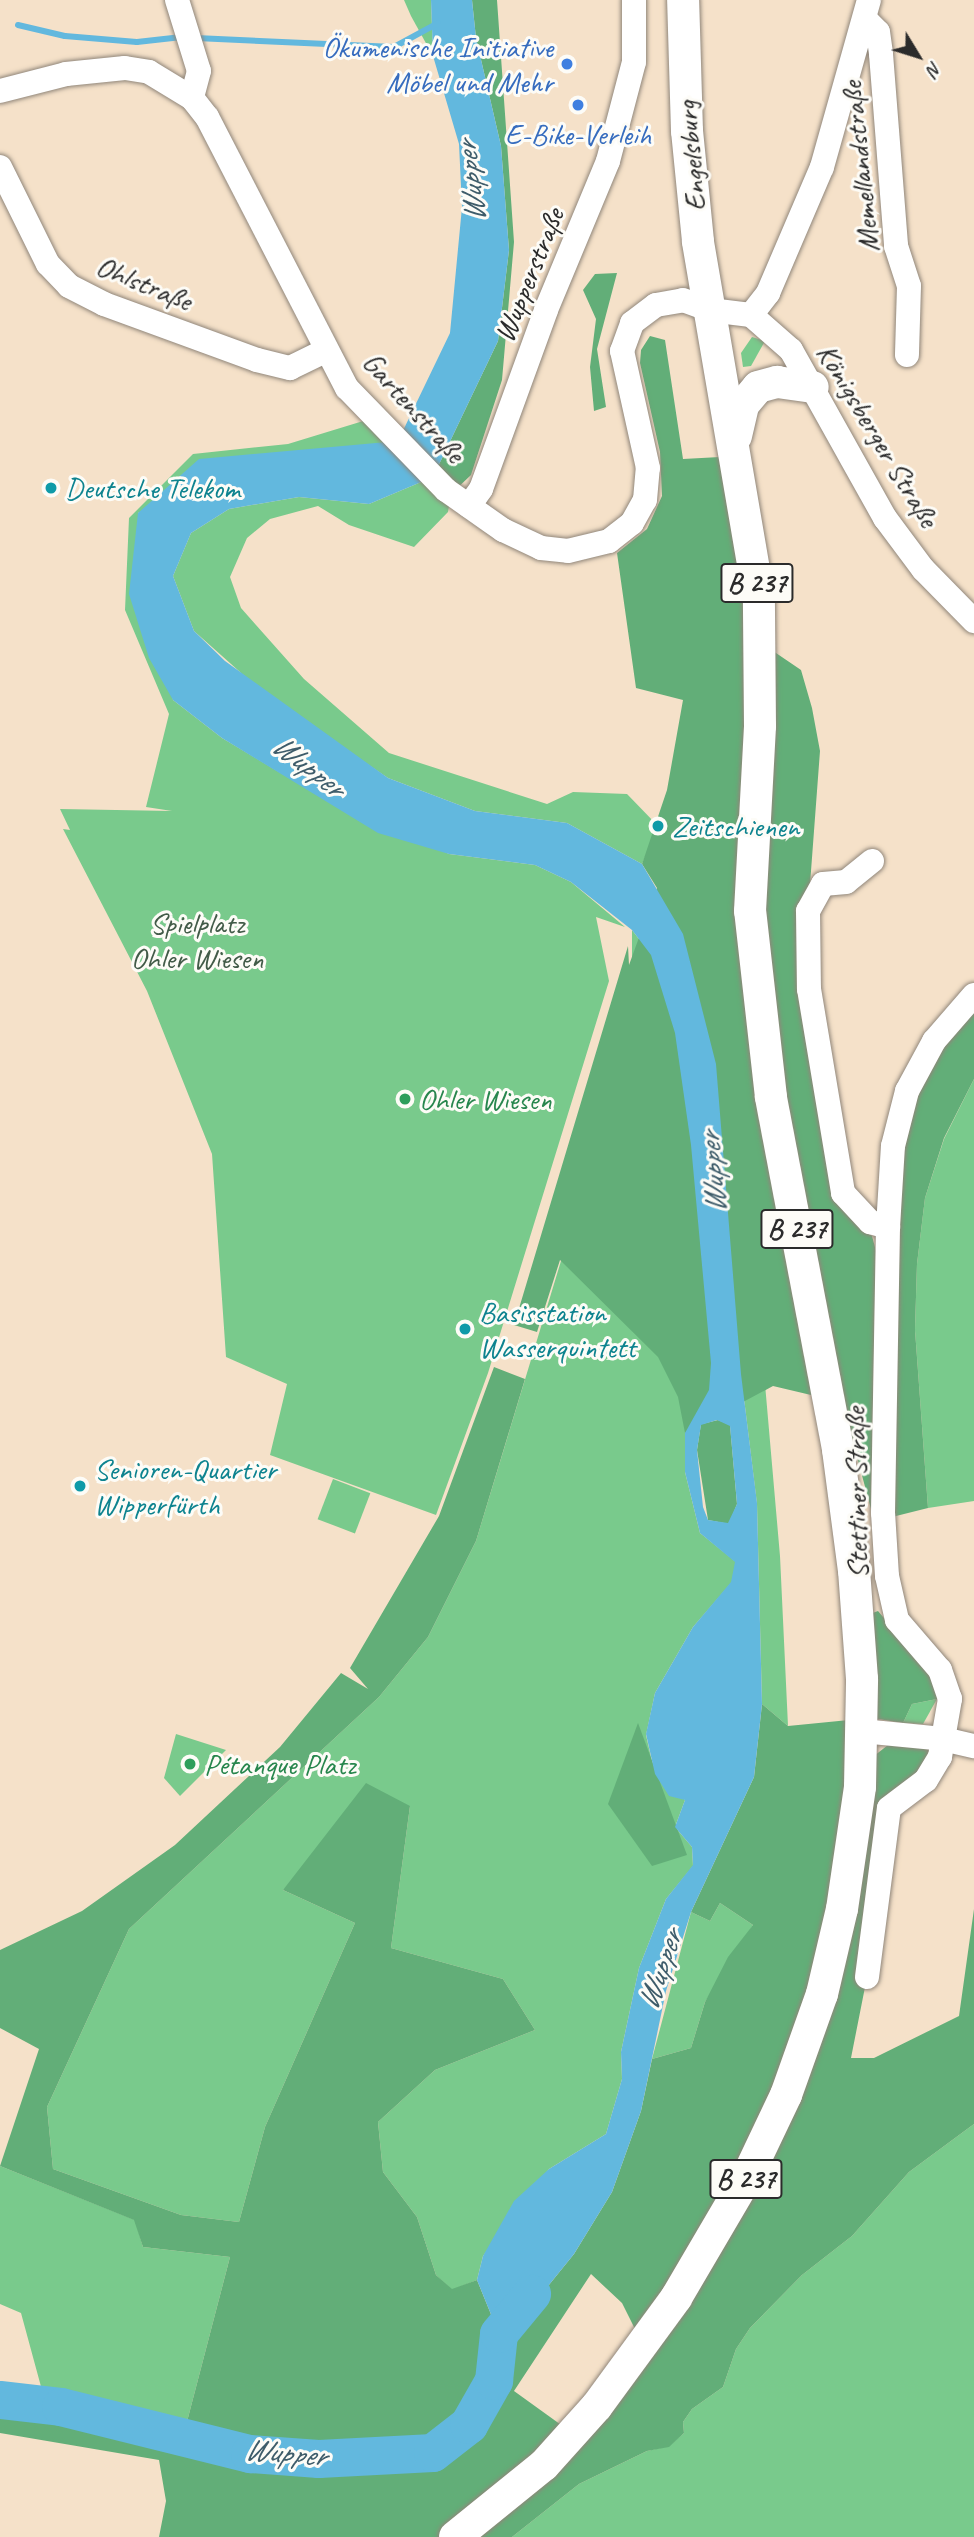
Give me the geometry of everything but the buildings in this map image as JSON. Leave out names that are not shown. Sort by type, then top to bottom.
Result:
[{"type":"main road","name":"Engelsburg","points":[[683,0],[697,305]]},
{"type":"main road","name":"B 237","points":[[454,2537],[544,2465],[613,2386],[694,2271],[760,2152],[794,2074],[830,1968],[853,1852],[862,1731],[860,1630],[845,1500],[771,1097],[750,911],[760,726],[759,599],[735,441],[697,305]]},
{"type":"main road","points":[[735,441],[743,405],[758,387],[777,382],[813,387]]},
{"type":"street","points":[[177,0],[194,47],[199,71],[192,98]]},
{"type":"street","name":"Wupperstraße","points":[[469,506],[481,489],[546,310],[608,161],[634,62],[634,0]]},
{"type":"street","name":"Memellandstraße","points":[[751,315],[768,293],[822,167],[867,10]]},
{"type":"street","name":"Memellandstraße","points":[[867,10],[878,32],[896,246],[909,286],[907,355]]},
{"type":"street","name":"Gartenstraße","points":[[0,91],[66,74],[125,68],[161,77],[192,98],[216,135],[325,351],[347,388],[446,490],[514,537],[553,550],[598,545],[626,530],[639,514],[649,482],[622,351],[628,329],[641,313],[697,305]]},
{"type":"street","name":"Ohlstraße","points":[[0,167],[33,239],[69,286],[104,304],[257,360],[290,368],[325,351]]},
{"type":"street","points":[[697,305],[751,315]]},
{"type":"street","name":"Königsberger Straße","points":[[751,315],[791,350],[885,518],[923,569],[974,621]]},
{"type":"street","points":[[872,861],[846,882],[823,884],[808,911],[809,989],[843,1193],[870,1222],[888,1227]]},
{"type":"street","name":"Stettiner Straße","points":[[867,1977],[889,1808],[926,1780],[940,1757],[949,1687],[940,1670],[897,1620],[887,1576],[883,1513],[892,1146],[907,1091],[934,1041],[974,995]]},
{"type":"street","points":[[862,1731],[974,1746]]},
{"type":"green space","points":[[404,0],[431,0],[433,56],[411,16]]},
{"type":"green space","points":[[472,0],[497,0],[514,242],[502,380],[471,475],[451,494],[433,477],[498,341],[509,250],[501,146],[476,38]]},
{"type":"green space","points":[[617,273],[597,349],[606,407],[594,411],[590,367],[596,319],[583,290],[595,274]]},
{"type":"green space","points":[[650,336],[665,340],[683,459],[720,457],[751,636],[801,670],[812,708],[820,751],[808,911],[809,989],[863,1228],[872,1236],[876,1251],[871,1509],[839,1390],[811,1395],[773,1386],[702,1424],[718,1420],[730,1425],[737,1504],[729,1524],[708,1520],[697,1450],[701,1424],[685,1433],[678,1397],[658,1357],[560,1260],[537,1332],[514,1325],[628,946],[629,965],[657,888],[642,864],[667,790],[683,700],[636,688],[617,553],[647,529],[662,496],[660,452],[640,363],[641,350]]},
{"type":"green space","points":[[752,337],[765,341],[751,366],[743,367],[741,353]]},
{"type":"green space","name":"Spielplatz Ohler Wiesen","points":[[373,418],[398,442],[279,453],[138,513],[173,700],[222,738],[284,775],[449,854],[535,865],[571,882],[625,927],[596,917],[609,981],[488,1373],[436,1515],[270,1455],[287,1384],[226,1357],[212,1154],[147,991],[63,829],[70,830],[60,809],[172,811],[146,807],[169,714],[125,610],[129,518],[193,454],[288,444]]},
{"type":"green space","points":[[433,477],[451,494],[448,512],[414,547],[349,525],[318,506],[270,519],[247,538],[230,577],[241,608],[304,679],[389,753],[547,804],[573,792],[627,794],[658,826],[642,864],[567,823],[475,811],[388,778],[268,697],[194,631],[173,576],[191,533],[229,509],[299,497],[369,504]]},
{"type":"green space","points":[[632,930],[651,955],[691,1145],[685,1472],[700,1533],[736,1562],[732,1582],[693,1627],[655,1693],[646,1735],[655,1775],[685,1800],[675,1827],[692,1847],[693,1866],[666,1899],[639,1968],[621,2052],[622,2079],[606,2134],[549,2169],[483,2256],[477,2280],[452,2290],[436,2275],[417,2217],[383,2172],[378,2122],[435,2070],[535,2030],[503,1979],[391,1948],[410,1806],[283,1890],[355,1923],[265,2127],[239,2222],[181,2215],[53,2169],[47,2107],[129,1929],[379,1697],[428,1637],[476,1541],[632,1027]]},
{"type":"green space","points":[[974,1007],[974,1079],[944,1138],[925,1198],[917,1264],[915,1330],[928,1508],[892,1517],[902,1156],[914,1103],[934,1060]]},
{"type":"green space","points":[[974,1079],[974,1501],[928,1508],[915,1330],[917,1264],[925,1198],[944,1139]]},
{"type":"green space","points":[[494,1367],[525,1379],[476,1541],[428,1637],[379,1697],[129,1929],[47,2107],[53,2169],[181,2215],[239,2222],[265,2127],[355,1923],[283,1890],[366,1783],[410,1806],[391,1948],[503,1979],[535,2030],[435,2070],[378,2122],[383,2172],[417,2217],[436,2275],[452,2289],[477,2280],[499,2334],[510,2333],[574,2254],[612,2192],[641,2111],[652,2059],[691,2048],[705,2002],[728,1957],[753,1925],[720,1903],[710,1921],[691,1912],[754,1777],[762,1704],[788,1726],[849,1720],[843,1849],[803,2017],[750,2147],[699,2238],[637,2333],[622,2303],[591,2274],[514,2391],[582,2440],[664,2336],[720,2250],[788,2118],[825,2025],[853,1911],[874,1756],[888,1745],[926,1746],[934,1754],[922,1776],[884,1804],[867,1977],[851,2058],[874,2058],[959,2016],[974,1909],[974,2124],[909,2172],[852,2236],[802,2275],[750,2328],[736,2349],[723,2387],[692,2409],[683,2422],[684,2433],[669,2447],[647,2451],[579,2484],[512,2537],[159,2537],[166,2501],[159,2460],[0,2433],[0,2400],[61,2407],[183,2437],[230,2257],[143,2247],[134,2220],[0,2166],[39,2049],[0,2028],[0,1950],[82,1911],[175,1845],[280,1747],[341,1673],[368,1689],[350,1668],[439,1516]]},
{"type":"green space","points":[[741,1374],[765,1384],[780,1556],[788,1726],[762,1704],[757,1504]]},
{"type":"green space","points":[[333,1479],[370,1493],[355,1533],[318,1519]]},
{"type":"green space","points":[[878,1611],[941,1686],[937,1699],[912,1704],[903,1723],[872,1718],[870,1614]]},
{"type":"green space","points":[[937,1699],[923,1724],[903,1723],[912,1704]]},
{"type":"green space","points":[[638,1723],[687,1855],[652,1866],[608,1804]]},
{"type":"green space","name":"Pétanque Platz","points":[[176,1734],[226,1750],[180,1796],[164,1778]]},
{"type":"green space","points":[[720,1903],[753,1925],[705,2002],[691,2048],[652,2059],[691,1912],[710,1921]]},
{"type":"green space","points":[[974,2124],[974,2537],[512,2537],[579,2484],[647,2451],[669,2446],[684,2433],[683,2422],[692,2409],[723,2387],[736,2349],[750,2328],[802,2275],[852,2236],[909,2172]]},
{"type":"green space","points":[[0,2166],[135,2220],[143,2247],[230,2257],[183,2437],[46,2405],[21,2313],[0,2304]]},
{"type":"water","points":[[431,0],[472,0],[476,38],[501,146],[509,250],[498,341],[433,477],[369,504],[299,497],[229,509],[191,533],[173,576],[194,631],[225,661],[388,778],[475,811],[567,823],[642,864],[683,934],[716,1064],[741,1374],[757,1503],[762,1704],[754,1777],[691,1912],[666,1991],[641,2111],[612,2192],[574,2254],[510,2333],[499,2334],[477,2280],[483,2256],[514,2201],[549,2169],[606,2134],[622,2079],[621,2052],[639,1968],[666,1899],[693,1865],[692,1847],[675,1827],[685,1800],[669,1796],[655,1774],[646,1734],[655,1693],[693,1627],[731,1582],[735,1562],[700,1533],[685,1472],[685,1433],[709,1390],[711,1363],[691,1145],[675,1033],[651,955],[632,930],[571,882],[535,865],[449,854],[378,833],[222,738],[173,700],[149,658],[129,594],[138,513],[199,459],[398,441],[450,333],[462,207],[459,144],[433,56]],"holes":[[[717,1420],[730,1426],[737,1504],[728,1523],[708,1520],[703,1507],[697,1450],[701,1425]]]},
{"type":"waterway","points":[[196,38],[394,47],[438,23]]},
{"type":"waterway","points":[[18,25],[65,36],[137,42],[182,37]]},
{"type":"waterway","name":"Wupper","points":[[0,2400],[61,2407],[250,2454],[319,2459],[433,2453],[469,2425],[494,2381],[499,2334],[532,2294]]},
{"type":"place","name":"Ökumenische Initiative Möbel und Mehr","points":[[567,64]]},
{"type":"place","name":"E-Bike-Verleih","points":[[578,105]]},
{"type":"place","name":"Deutsche Telekom","points":[[51,488]]},
{"type":"place","name":"Zeitschienen","points":[[658,826]]},
{"type":"place","name":"Ohler Wiesen","points":[[405,1099]]},
{"type":"place","name":"Basisstation Wasserquintett","points":[[465,1329]]},
{"type":"place","name":"Senioren-Quartier Wipperfürth","points":[[80,1486]]},
{"type":"place","name":"Pétanque Platz","points":[[190,1764]]}]
